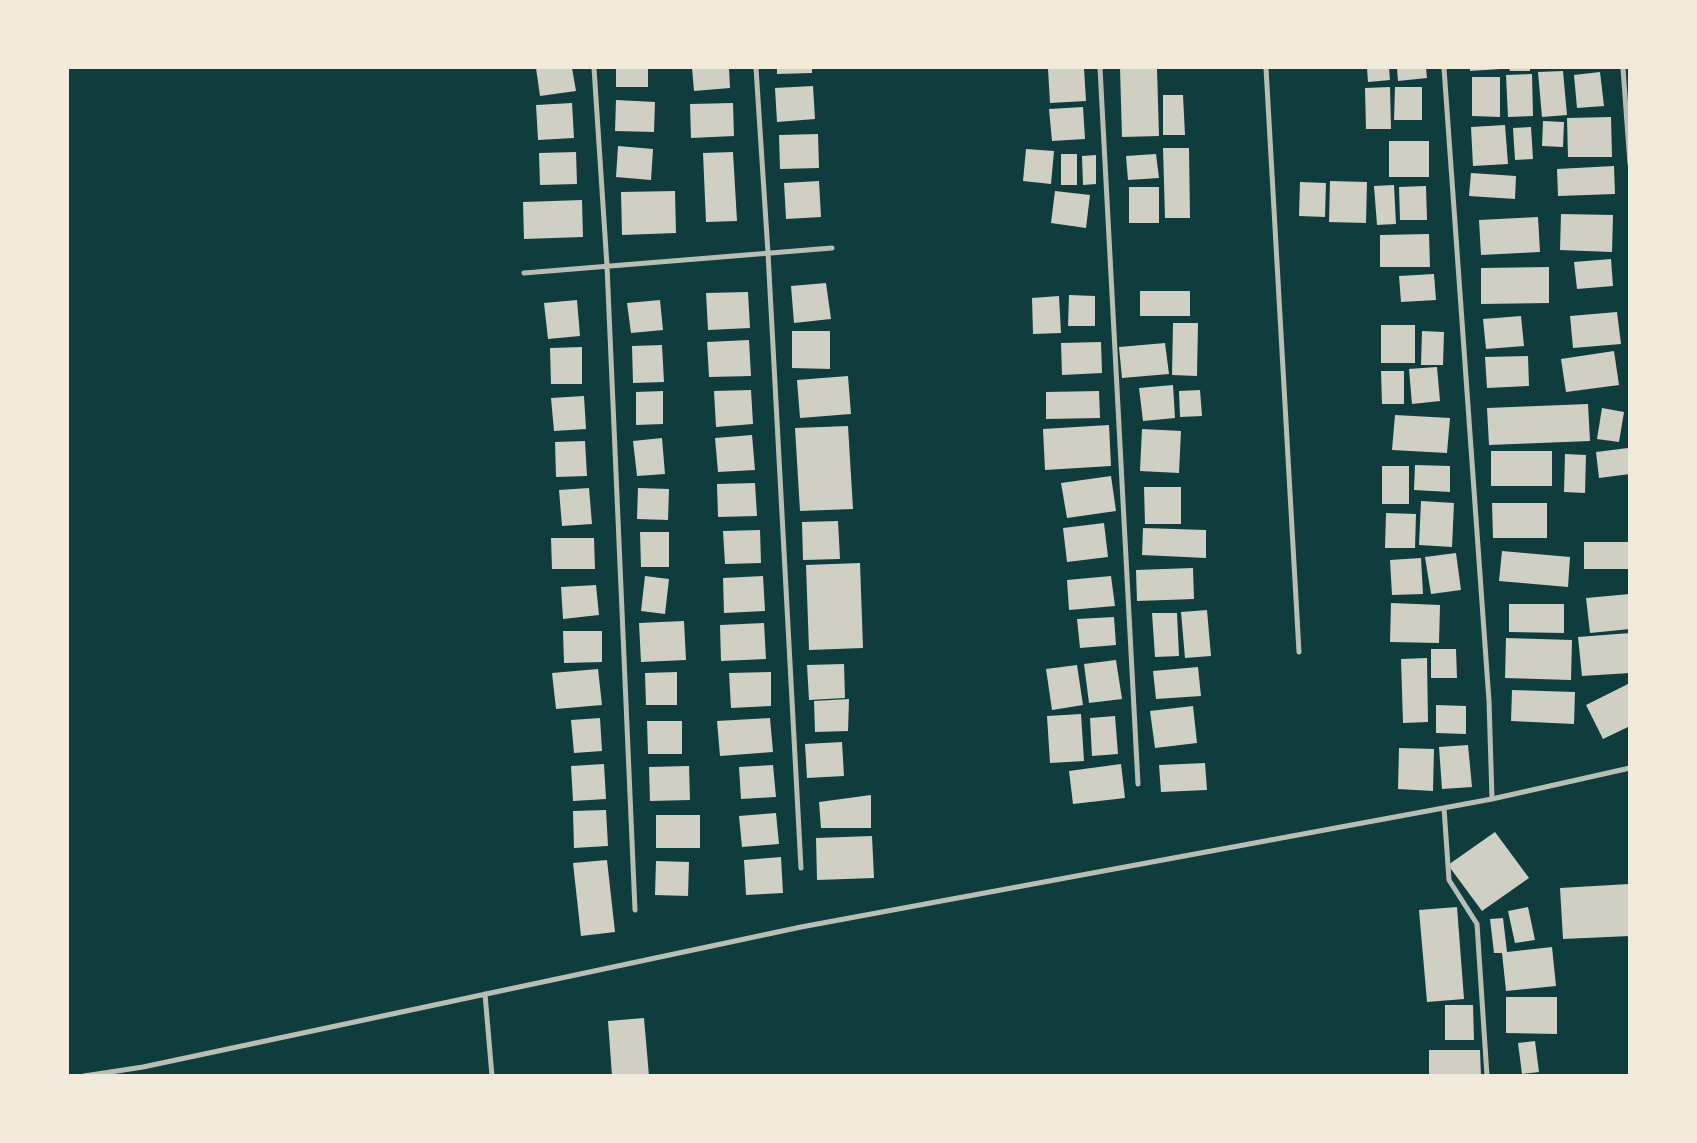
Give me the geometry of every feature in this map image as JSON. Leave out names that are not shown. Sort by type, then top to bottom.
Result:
[{"type":"street","points":[[594,68],[607,266],[634,910]]},
{"type":"street","points":[[756,68],[768,253],[801,868]]},
{"type":"street","points":[[1100,68],[1138,784]]},
{"type":"street","points":[[1266,68],[1299,652]]},
{"type":"street","points":[[1444,68],[1489,702],[1492,799]]},
{"type":"street","points":[[1623,68],[1630,164]]},
{"type":"street","points":[[524,273],[832,248]]},
{"type":"street","points":[[84,1076],[143,1066],[801,927],[1492,799],[1630,768]]},
{"type":"street","points":[[1444,808],[1449,880],[1477,924],[1487,1076]]},
{"type":"street","points":[[484,994],[492,1076]]},
{"type":"building","points":[[536,68],[572,68],[576,91],[540,96]]},
{"type":"building","points":[[616,68],[648,68],[648,87],[616,87]]},
{"type":"building","points":[[692,68],[729,68],[730,88],[694,91]]},
{"type":"building","points":[[777,68],[812,68],[812,73],[777,74]]},
{"type":"building","points":[[1084,68],[1086,101],[1050,103],[1048,69]]},
{"type":"building","points":[[1120,68],[1157,68],[1159,136],[1122,137]]},
{"type":"building","points":[[1367,68],[1389,68],[1390,80],[1368,82]]},
{"type":"building","points":[[1397,68],[1426,68],[1427,78],[1398,81]]},
{"type":"building","points":[[1470,68],[1501,68],[1501,69],[1470,71]]},
{"type":"building","points":[[1509,68],[1530,68],[1530,71],[1510,71]]},
{"type":"building","points":[[1563,71],[1567,115],[1542,117],[1538,72]]},
{"type":"building","points":[[1600,72],[1604,106],[1577,108],[1574,75]]},
{"type":"building","points":[[1532,74],[1533,116],[1508,117],[1506,75]]},
{"type":"building","points":[[1472,77],[1500,77],[1500,117],[1472,116]]},
{"type":"building","points":[[813,86],[815,119],[777,122],[775,88]]},
{"type":"building","points":[[1390,87],[1391,129],[1366,129],[1365,88]]},
{"type":"building","points":[[1395,87],[1422,87],[1422,120],[1394,120]]},
{"type":"building","points":[[1163,95],[1183,95],[1185,135],[1163,135]]},
{"type":"building","points":[[616,100],[655,102],[654,132],[615,131]]},
{"type":"building","points":[[572,103],[574,138],[538,140],[536,105]]},
{"type":"building","points":[[733,103],[734,136],[691,138],[690,104]]},
{"type":"building","points":[[1083,107],[1085,139],[1052,141],[1049,109]]},
{"type":"building","points":[[1611,117],[1612,157],[1568,157],[1567,118]]},
{"type":"building","points":[[1543,121],[1564,122],[1563,147],[1542,146]]},
{"type":"building","points":[[1505,125],[1508,164],[1473,166],[1471,127]]},
{"type":"building","points":[[1531,127],[1533,159],[1515,160],[1513,128]]},
{"type":"building","points":[[818,134],[819,168],[780,169],[779,135]]},
{"type":"building","points":[[1389,141],[1429,141],[1429,177],[1389,177]]},
{"type":"building","points":[[618,146],[653,149],[651,180],[616,177]]},
{"type":"building","points":[[1163,148],[1189,148],[1190,218],[1165,218]]},
{"type":"building","points":[[1026,149],[1054,151],[1051,184],[1023,181]]},
{"type":"building","points":[[576,152],[577,184],[540,185],[539,153]]},
{"type":"building","points":[[733,152],[737,221],[706,222],[703,153]]},
{"type":"building","points":[[1061,154],[1077,154],[1077,185],[1061,185]]},
{"type":"building","points":[[1156,154],[1159,178],[1128,180],[1126,156]]},
{"type":"building","points":[[1096,155],[1096,184],[1083,185],[1082,156]]},
{"type":"building","points":[[1614,166],[1615,194],[1558,196],[1557,169]]},
{"type":"building","points":[[1471,173],[1516,176],[1515,199],[1469,196]]},
{"type":"building","points":[[819,181],[821,217],[786,219],[784,183]]},
{"type":"building","points":[[1330,181],[1367,182],[1366,223],[1329,222]]},
{"type":"building","points":[[1300,182],[1326,183],[1325,217],[1299,216]]},
{"type":"building","points":[[1394,185],[1396,224],[1377,225],[1374,186]]},
{"type":"building","points":[[1426,186],[1427,220],[1400,220],[1399,187]]},
{"type":"building","points":[[1129,187],[1159,187],[1159,223],[1129,223]]},
{"type":"building","points":[[675,191],[676,233],[622,235],[621,192]]},
{"type":"building","points":[[1055,191],[1090,195],[1086,228],[1051,223]]},
{"type":"building","points":[[582,200],[583,237],[524,239],[523,202]]},
{"type":"building","points":[[1561,214],[1613,215],[1612,252],[1560,250]]},
{"type":"building","points":[[1538,217],[1540,252],[1481,255],[1479,220]]},
{"type":"building","points":[[1429,234],[1430,267],[1380,267],[1380,235]]},
{"type":"building","points":[[1611,259],[1613,286],[1577,289],[1574,262]]},
{"type":"building","points":[[1549,267],[1549,303],[1481,304],[1481,268]]},
{"type":"building","points":[[1434,274],[1436,300],[1401,302],[1399,276]]},
{"type":"building","points":[[826,283],[831,319],[794,323],[791,286]]},
{"type":"building","points":[[1140,291],[1190,291],[1190,316],[1140,316]]},
{"type":"building","points":[[748,292],[750,328],[708,330],[706,293]]},
{"type":"building","points":[[1069,295],[1095,296],[1095,326],[1068,326]]},
{"type":"building","points":[[1059,296],[1061,333],[1033,334],[1032,298]]},
{"type":"building","points":[[577,300],[580,336],[548,339],[544,303]]},
{"type":"building","points":[[660,300],[663,330],[631,333],[627,303]]},
{"type":"building","points":[[1617,312],[1621,344],[1573,348],[1570,316]]},
{"type":"building","points":[[1521,316],[1524,346],[1486,349],[1483,319]]},
{"type":"building","points":[[1173,323],[1198,323],[1197,376],[1172,375]]},
{"type":"building","points":[[1381,325],[1415,325],[1415,363],[1381,363]]},
{"type":"building","points":[[792,331],[830,331],[830,369],[792,368]]},
{"type":"building","points":[[1422,331],[1444,332],[1443,365],[1421,365]]},
{"type":"building","points":[[749,340],[751,376],[709,377],[707,342]]},
{"type":"building","points":[[1101,342],[1102,373],[1062,375],[1061,343]]},
{"type":"building","points":[[1165,343],[1169,374],[1122,378],[1119,347]]},
{"type":"building","points":[[662,345],[664,382],[633,383],[632,346]]},
{"type":"building","points":[[582,347],[582,384],[551,384],[550,348]]},
{"type":"building","points":[[1614,351],[1619,385],[1566,392],[1561,359]]},
{"type":"building","points":[[1528,356],[1529,386],[1487,388],[1485,357]]},
{"type":"building","points":[[1437,367],[1440,401],[1412,404],[1409,369]]},
{"type":"building","points":[[1381,371],[1404,371],[1404,404],[1382,404]]},
{"type":"building","points":[[848,376],[851,414],[800,418],[797,380]]},
{"type":"building","points":[[1173,385],[1175,418],[1143,421],[1139,388]]},
{"type":"building","points":[[751,390],[753,424],[716,427],[714,391]]},
{"type":"building","points":[[1200,390],[1202,416],[1180,417],[1179,391]]},
{"type":"building","points":[[663,391],[663,424],[636,425],[636,392]]},
{"type":"building","points":[[1099,391],[1100,418],[1046,419],[1046,392]]},
{"type":"building","points":[[584,396],[586,429],[554,431],[551,398]]},
{"type":"building","points":[[1588,404],[1590,441],[1489,445],[1487,408]]},
{"type":"building","points":[[1602,408],[1624,412],[1619,442],[1597,439]]},
{"type":"building","points":[[1395,415],[1450,418],[1447,453],[1392,450]]},
{"type":"building","points":[[1109,425],[1111,466],[1045,470],[1043,429]]},
{"type":"building","points":[[848,426],[853,509],[800,511],[795,428]]},
{"type":"building","points":[[1142,429],[1181,431],[1179,473],[1140,471]]},
{"type":"building","points":[[752,435],[755,470],[718,472],[715,438]]},
{"type":"building","points":[[662,438],[665,474],[637,476],[633,441]]},
{"type":"building","points":[[585,441],[587,476],[556,477],[555,442]]},
{"type":"building","points":[[1628,448],[1630,474],[1599,478],[1596,452]]},
{"type":"building","points":[[1491,451],[1552,451],[1552,486],[1491,486]]},
{"type":"building","points":[[1565,454],[1586,455],[1585,493],[1564,492]]},
{"type":"building","points":[[1415,465],[1450,466],[1450,492],[1414,490]]},
{"type":"building","points":[[1382,466],[1409,466],[1409,504],[1382,504]]},
{"type":"building","points":[[1111,476],[1116,511],[1067,518],[1061,483]]},
{"type":"building","points":[[755,483],[757,516],[718,517],[717,484]]},
{"type":"building","points":[[1144,487],[1181,487],[1181,524],[1145,524]]},
{"type":"building","points":[[589,488],[592,524],[562,526],[559,490]]},
{"type":"building","points":[[638,488],[669,489],[668,520],[637,519]]},
{"type":"building","points":[[1421,501],[1454,503],[1452,547],[1419,545]]},
{"type":"building","points":[[1492,503],[1547,503],[1547,538],[1493,538]]},
{"type":"building","points":[[1386,513],[1416,514],[1415,548],[1385,548]]},
{"type":"building","points":[[838,521],[840,559],[803,560],[802,522]]},
{"type":"building","points":[[1104,523],[1108,557],[1067,562],[1063,528]]},
{"type":"building","points":[[1143,528],[1206,530],[1206,558],[1142,555]]},
{"type":"building","points":[[760,530],[761,563],[725,564],[723,531]]},
{"type":"building","points":[[640,532],[669,532],[669,567],[641,567]]},
{"type":"building","points":[[551,538],[594,538],[595,569],[552,569]]},
{"type":"building","points":[[1584,542],[1628,542],[1628,569],[1584,569]]},
{"type":"building","points":[[1502,551],[1570,557],[1568,587],[1499,581]]},
{"type":"building","points":[[1456,553],[1461,590],[1431,594],[1425,557]]},
{"type":"building","points":[[1421,558],[1423,594],[1392,595],[1390,560]]},
{"type":"building","points":[[860,563],[863,648],[809,650],[806,565]]},
{"type":"building","points":[[1193,568],[1194,599],[1137,601],[1136,570]]},
{"type":"building","points":[[645,576],[669,579],[665,614],[641,611]]},
{"type":"building","points":[[763,576],[765,611],[724,613],[723,578]]},
{"type":"building","points":[[1111,576],[1115,606],[1069,610],[1067,580]]},
{"type":"building","points":[[596,585],[599,615],[563,619],[561,587]]},
{"type":"building","points":[[1630,594],[1630,629],[1590,633],[1586,598]]},
{"type":"building","points":[[1391,603],[1440,605],[1439,643],[1390,642]]},
{"type":"building","points":[[1509,604],[1564,604],[1564,633],[1509,632]]},
{"type":"building","points":[[1207,610],[1211,656],[1185,658],[1181,612]]},
{"type":"building","points":[[1152,613],[1177,613],[1179,656],[1155,657]]},
{"type":"building","points":[[1114,617],[1116,645],[1080,648],[1077,619]]},
{"type":"building","points":[[684,621],[686,660],[641,662],[639,623]]},
{"type":"building","points":[[764,623],[766,659],[721,661],[720,625]]},
{"type":"building","points":[[563,631],[602,631],[602,662],[564,663]]},
{"type":"building","points":[[1630,633],[1630,673],[1582,676],[1578,637]]},
{"type":"building","points":[[1506,638],[1572,640],[1571,680],[1505,678]]},
{"type":"building","points":[[1431,649],[1456,649],[1457,678],[1431,678]]},
{"type":"building","points":[[1427,658],[1428,722],[1403,723],[1401,659]]},
{"type":"building","points":[[1116,660],[1122,699],[1089,703],[1084,664]]},
{"type":"building","points":[[844,664],[845,698],[809,700],[807,665]]},
{"type":"building","points":[[1077,665],[1083,705],[1052,710],[1046,669]]},
{"type":"building","points":[[1198,667],[1201,696],[1156,699],[1153,671]]},
{"type":"building","points":[[598,669],[602,705],[556,709],[552,673]]},
{"type":"building","points":[[677,672],[677,705],[646,705],[645,673]]},
{"type":"building","points":[[771,672],[771,706],[731,708],[729,673]]},
{"type":"building","points":[[1630,683],[1630,726],[1603,739],[1586,705]]},
{"type":"building","points":[[1512,690],[1575,692],[1574,724],[1511,721]]},
{"type":"building","points":[[849,699],[848,731],[815,732],[814,701]]},
{"type":"building","points":[[1436,705],[1466,706],[1466,734],[1436,733]]},
{"type":"building","points":[[1193,706],[1197,743],[1155,748],[1150,711]]},
{"type":"building","points":[[1081,714],[1084,761],[1050,763],[1047,716]]},
{"type":"building","points":[[1115,716],[1118,754],[1092,756],[1090,718]]},
{"type":"building","points":[[600,718],[602,751],[574,753],[571,720]]},
{"type":"building","points":[[770,718],[773,752],[720,756],[717,721]]},
{"type":"building","points":[[647,721],[682,721],[682,754],[648,754]]},
{"type":"building","points":[[842,742],[844,776],[807,778],[805,744]]},
{"type":"building","points":[[1468,745],[1472,787],[1442,789],[1439,747]]},
{"type":"building","points":[[1399,748],[1434,749],[1433,791],[1398,789]]},
{"type":"building","points":[[1205,763],[1207,790],[1161,792],[1159,765]]},
{"type":"building","points":[[604,764],[606,799],[573,801],[571,766]]},
{"type":"building","points":[[1121,764],[1125,798],[1073,804],[1069,771]]},
{"type":"building","points":[[773,765],[776,797],[741,799],[739,767]]},
{"type":"building","points":[[689,766],[690,800],[650,801],[649,767]]},
{"type":"building","points":[[871,795],[871,828],[821,828],[819,802]]},
{"type":"building","points":[[606,810],[608,846],[574,848],[573,811]]},
{"type":"building","points":[[776,813],[779,844],[742,847],[739,816]]},
{"type":"building","points":[[656,815],[700,815],[700,848],[656,848]]},
{"type":"building","points":[[1495,832],[1529,878],[1482,911],[1448,865]]},
{"type":"building","points":[[872,836],[874,878],[817,880],[816,838]]},
{"type":"building","points":[[781,857],[783,893],[746,895],[744,860]]},
{"type":"building","points":[[607,860],[615,932],[581,936],[573,863]]},
{"type":"building","points":[[656,861],[689,862],[688,896],[655,895]]},
{"type":"building","points":[[1629,884],[1630,936],[1563,939],[1560,888]]},
{"type":"building","points":[[1457,907],[1464,999],[1427,1002],[1419,910]]},
{"type":"building","points":[[1528,907],[1535,940],[1515,943],[1508,911]]},
{"type":"building","points":[[1503,918],[1507,952],[1552,947],[1556,986],[1506,991],[1502,953],[1494,953],[1490,919]]},
{"type":"building","points":[[1506,997],[1557,997],[1557,1034],[1506,1033]]},
{"type":"building","points":[[1445,1005],[1473,1005],[1474,1040],[1445,1040]]},
{"type":"building","points":[[644,1018],[649,1076],[612,1076],[608,1021]]},
{"type":"building","points":[[1535,1041],[1539,1072],[1522,1074],[1518,1043]]},
{"type":"building","points":[[1429,1050],[1480,1050],[1481,1076],[1429,1076]]}]
